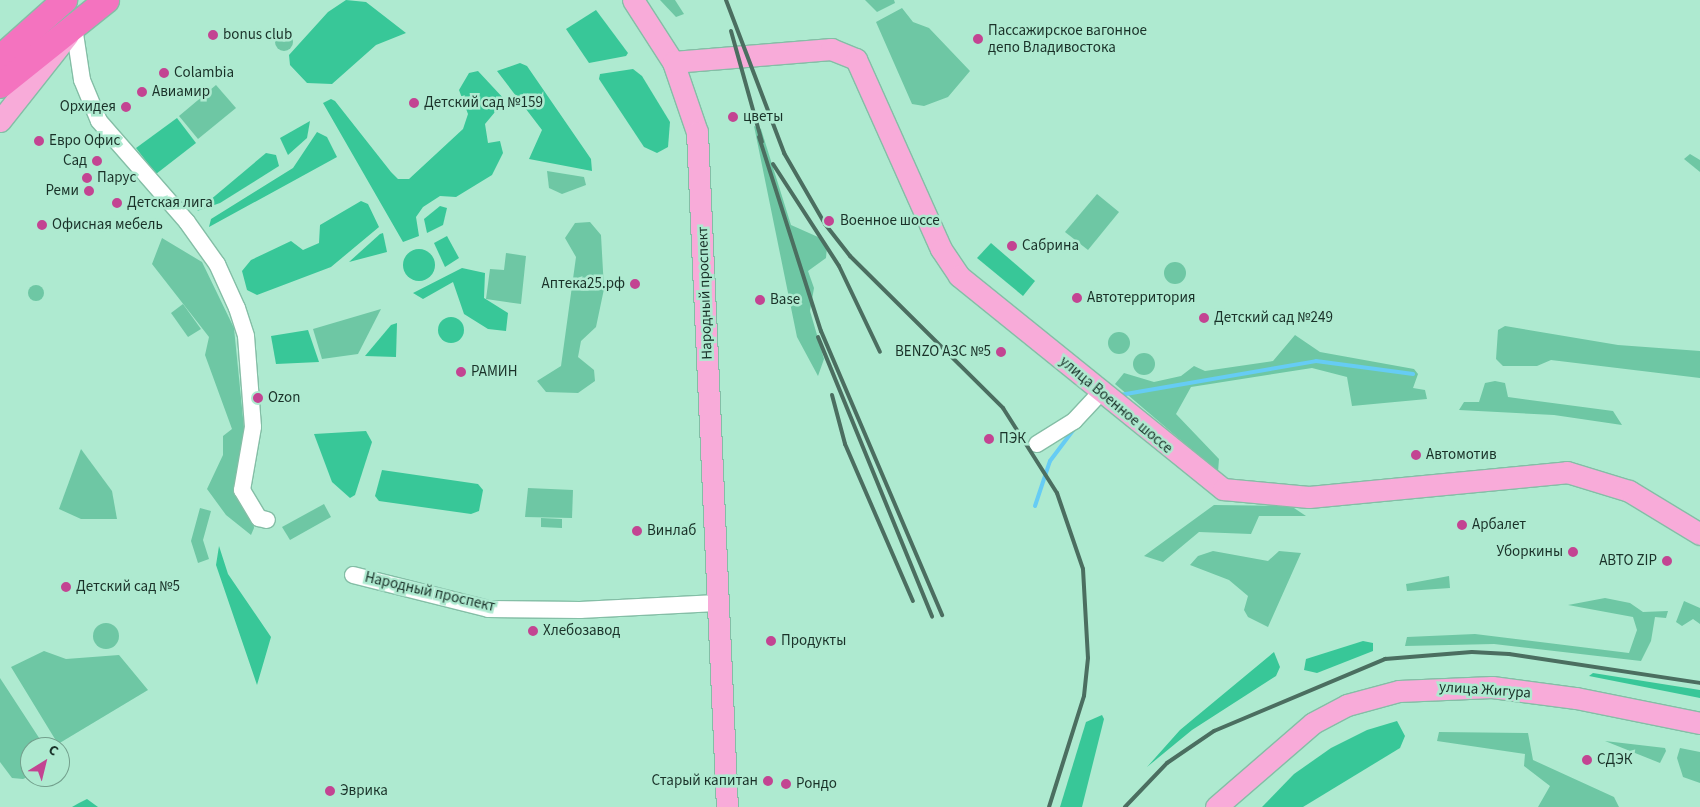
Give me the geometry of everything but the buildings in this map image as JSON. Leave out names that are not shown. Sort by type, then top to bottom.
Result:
[{"type":"highway","points":[[0,57],[64,0]]},
{"type":"highway","points":[[74,27],[97,0]]},
{"type":"highway","points":[[0,85],[106,0]]},
{"type":"main road","name":"Народный проспект","points":[[633,0],[673,62],[697,132],[727,807]]},
{"type":"main road","points":[[1,120],[74,27]]},
{"type":"main road","name":"улица Военное шоссе","points":[[673,62],[830,49],[856,59],[946,260],[959,276],[1207,480],[1237,494],[1308,497],[1566,472],[1629,491],[1700,534]]},
{"type":"main road","name":"улица Жигура","points":[[1216,807],[1313,723],[1346,705],[1400,691],[1492,687],[1576,698],[1700,723]]},
{"type":"street","points":[[74,27],[82,80],[99,121],[187,222],[217,264],[237,308],[246,336],[253,427],[242,490],[259,518],[267,520]]},
{"type":"street","points":[[1037,444],[1074,421],[1104,394]]},
{"type":"street","name":"Народный проспект","points":[[353,575],[488,608],[580,610],[717,602]]},
{"type":"green space","points":[[346,0],[366,2],[406,33],[376,45],[332,84],[307,83],[290,65],[289,55],[328,12]]},
{"type":"green space","points":[[660,0],[675,0],[684,14],[676,17]]},
{"type":"green space","points":[[865,0],[894,0],[895,3],[877,12]]},
{"type":"green space","points":[[902,8],[913,22],[929,28],[970,71],[948,97],[924,106],[912,104],[876,22]]},
{"type":"green space","points":[[596,10],[628,53],[626,56],[589,63],[566,29]]},
{"type":"green space","points":[[284,33],[290,36],[293,42],[290,48],[284,51],[278,48],[275,42],[278,36]]},
{"type":"green space","points":[[520,63],[527,66],[591,159],[592,171],[529,159],[542,130],[497,71]]},
{"type":"green space","points":[[633,69],[642,76],[670,122],[668,147],[657,153],[644,147],[599,79],[600,74]]},
{"type":"green space","points":[[478,71],[505,100],[485,124],[488,143],[500,141],[503,153],[492,175],[456,197],[440,196],[423,207],[416,217],[419,236],[403,242],[323,103],[331,99],[335,101],[391,172],[398,179],[409,179],[463,129],[468,114],[459,90],[469,73]]},
{"type":"green space","points":[[216,85],[236,108],[198,139],[179,116]]},
{"type":"green space","points":[[177,118],[196,143],[156,174],[136,148]]},
{"type":"green space","points":[[310,121],[307,138],[288,155],[280,138]]},
{"type":"green space","points":[[754,126],[761,129],[791,225],[818,237],[827,247],[826,258],[808,271],[814,288],[810,311],[824,359],[818,376],[797,337]]},
{"type":"green space","points":[[317,132],[327,137],[337,157],[209,227],[211,219],[293,168]]},
{"type":"green space","points":[[266,153],[276,155],[279,166],[220,203],[197,211]]},
{"type":"green space","points":[[1690,154],[1700,160],[1700,172],[1684,159]]},
{"type":"green space","points":[[547,171],[584,177],[586,185],[562,194],[549,188]]},
{"type":"green space","points":[[1097,194],[1119,212],[1088,250],[1065,232]]},
{"type":"green space","points":[[361,201],[368,204],[379,227],[331,267],[257,295],[247,290],[242,271],[251,260],[291,241],[303,250],[319,243],[320,225]]},
{"type":"green space","points":[[440,206],[447,208],[443,225],[427,233],[424,219]]},
{"type":"green space","points":[[590,222],[601,235],[604,289],[596,327],[581,341],[578,357],[594,370],[595,381],[578,393],[546,392],[537,381],[561,366],[576,257],[565,238],[575,223]]},
{"type":"green space","points":[[383,233],[387,252],[349,262],[380,234]]},
{"type":"green space","points":[[447,236],[459,258],[445,267],[434,243]]},
{"type":"green space","points":[[162,238],[202,262],[234,328],[254,528],[251,535],[226,515],[207,489],[223,455],[223,436],[232,429],[205,355],[209,337],[152,264]]},
{"type":"green space","points":[[991,243],[1035,281],[1023,296],[977,258]]},
{"type":"green space","points":[[419,249],[425,250],[430,254],[434,259],[434,271],[430,276],[425,280],[419,281],[413,280],[408,276],[404,271],[403,265],[404,259],[408,254],[413,250]]},
{"type":"green space","points":[[506,253],[526,256],[521,304],[486,299],[490,269],[504,270]]},
{"type":"green space","points":[[1175,262],[1183,265],[1186,273],[1183,281],[1175,284],[1167,281],[1164,273],[1167,265]]},
{"type":"green space","points":[[462,268],[485,273],[484,298],[508,313],[506,331],[488,329],[464,314],[453,282],[423,299],[413,293]]},
{"type":"green space","points":[[36,285],[44,293],[36,301],[28,293]]},
{"type":"green space","points":[[183,304],[201,329],[188,337],[171,313]]},
{"type":"green space","points":[[381,309],[358,354],[322,359],[313,329]]},
{"type":"green space","points":[[451,317],[460,321],[464,330],[460,339],[451,343],[442,339],[438,330],[442,321]]},
{"type":"green space","points":[[397,323],[396,357],[365,356],[391,325]]},
{"type":"green space","points":[[1505,326],[1618,345],[1700,351],[1700,378],[1551,360],[1537,366],[1503,366],[1496,359],[1498,330]]},
{"type":"green space","points":[[308,330],[319,362],[276,364],[271,336]]},
{"type":"green space","points":[[1119,332],[1127,335],[1130,343],[1127,351],[1119,354],[1111,351],[1108,343],[1111,335]]},
{"type":"green space","points":[[1295,335],[1320,352],[1414,369],[1418,374],[1413,388],[1425,390],[1427,399],[1352,406],[1347,377],[1312,368],[1191,387],[1176,414],[1219,459],[1218,472],[1115,384],[1124,373],[1154,382],[1181,376],[1194,366],[1205,371],[1273,361]]},
{"type":"green space","points":[[1144,353],[1152,356],[1155,364],[1152,372],[1144,375],[1136,372],[1133,364],[1136,356]]},
{"type":"green space","points":[[1495,381],[1505,383],[1508,397],[1613,411],[1622,425],[1554,415],[1459,410],[1464,402],[1479,402],[1485,383]]},
{"type":"green space","points":[[366,431],[372,442],[355,495],[350,498],[332,482],[314,434]]},
{"type":"green space","points":[[81,449],[112,491],[117,519],[81,519],[59,509]]},
{"type":"green space","points":[[382,470],[478,484],[483,490],[479,511],[471,514],[379,501],[375,496]]},
{"type":"green space","points":[[528,488],[573,490],[572,518],[525,517]]},
{"type":"green space","points":[[324,504],[331,517],[290,540],[282,527]]},
{"type":"green space","points":[[1214,505],[1291,506],[1306,516],[1259,516],[1251,534],[1199,532],[1163,562],[1144,556]]},
{"type":"green space","points":[[200,508],[211,511],[203,540],[209,559],[198,563],[191,541]]},
{"type":"green space","points":[[541,518],[562,519],[562,528],[541,527]]},
{"type":"green space","points":[[219,546],[228,574],[271,637],[257,685],[216,565]]},
{"type":"green space","points":[[1213,551],[1268,561],[1279,551],[1301,553],[1268,627],[1248,617],[1244,610],[1248,596],[1229,580],[1190,565],[1198,556]]},
{"type":"green space","points":[[1449,576],[1450,588],[1407,591],[1406,584]]},
{"type":"green space","points":[[1605,598],[1630,603],[1643,612],[1668,611],[1666,618],[1655,617],[1651,641],[1641,661],[1494,644],[1405,646],[1407,637],[1475,634],[1629,653],[1637,630],[1633,617],[1568,605]]},
{"type":"green space","points":[[1684,601],[1700,608],[1700,624],[1693,619],[1682,626],[1676,622]]},
{"type":"green space","points":[[106,623],[115,627],[119,636],[115,645],[106,649],[97,645],[93,636],[97,627]]},
{"type":"green space","points":[[1363,641],[1373,643],[1373,651],[1317,673],[1304,670],[1306,659]]},
{"type":"green space","points":[[44,651],[66,659],[119,655],[148,690],[70,737],[54,737],[11,667]]},
{"type":"green space","points":[[1274,652],[1280,667],[1276,676],[1192,730],[1147,767],[1180,730]]},
{"type":"green space","points":[[1593,673],[1700,690],[1700,698],[1589,676]]},
{"type":"green space","points":[[0,678],[38,737],[20,737],[20,779],[12,778],[0,762]]},
{"type":"green space","points":[[1102,715],[1104,719],[1082,807],[1060,807],[1086,722]]},
{"type":"green space","points":[[1397,721],[1405,736],[1400,748],[1303,807],[1262,807],[1294,774],[1331,748],[1367,730]]},
{"type":"green space","points":[[1439,732],[1528,733],[1533,760],[1614,797],[1619,807],[1538,807],[1550,786],[1524,766],[1525,754],[1437,741]]},
{"type":"green space","points":[[1605,741],[1665,748],[1666,751],[1660,763]]},
{"type":"green space","points":[[1680,748],[1700,752],[1700,783],[1683,777],[1677,758]]},
{"type":"green space","points":[[87,799],[98,807],[72,807],[79,803]]},
{"type":"waterway","points":[[1120,395],[1316,361],[1413,374]]},
{"type":"waterway","points":[[1035,506],[1050,461],[1074,429]]},
{"type":"railway","points":[[726,0],[784,153],[825,224],[850,256],[1003,408],[1057,493],[1083,569],[1088,658],[1084,696],[1049,807]]},
{"type":"railway","points":[[731,31],[762,142]]},
{"type":"railway","points":[[759,137],[821,331],[942,615]]},
{"type":"railway","points":[[773,164],[839,266],[880,352]]},
{"type":"railway","points":[[818,337],[932,617]]},
{"type":"railway","points":[[832,395],[845,444],[913,601]]},
{"type":"railway","points":[[1125,807],[1167,763],[1214,731],[1385,659],[1472,652],[1509,654],[1700,683]]},
{"type":"place","name":"bonus club","points":[[213,35]]},
{"type":"place","name":"Пассажирское вагонное депо Владивостока","points":[[978,39]]},
{"type":"place","name":"Colambia","points":[[164,73]]},
{"type":"place","name":"Авиамир","points":[[142,92]]},
{"type":"place","name":"Детский сад №159","points":[[414,103]]},
{"type":"place","name":"Орхидея","points":[[126,107]]},
{"type":"place","name":"цветы","points":[[733,117]]},
{"type":"place","name":"Евро Офис","points":[[39,141]]},
{"type":"place","name":"Сад","points":[[97,161]]},
{"type":"place","name":"Парус","points":[[87,178]]},
{"type":"place","name":"Реми","points":[[89,191]]},
{"type":"place","name":"Детская лига","points":[[117,203]]},
{"type":"place","name":"Военное шоссе","points":[[829,221]]},
{"type":"place","name":"Офисная мебель","points":[[42,225]]},
{"type":"place","name":"Сабрина","points":[[1012,246]]},
{"type":"place","name":"Аптека25.рф","points":[[635,284]]},
{"type":"place","name":"Автотерритория","points":[[1077,298]]},
{"type":"place","name":"Base","points":[[760,300]]},
{"type":"place","name":"Детский сад №249","points":[[1204,318]]},
{"type":"place","name":"BENZO АЗС №5","points":[[1001,352]]},
{"type":"place","name":"РАМИН","points":[[461,372]]},
{"type":"place","name":"Ozon","points":[[258,398]]},
{"type":"place","name":"ПЭК","points":[[989,439]]},
{"type":"place","name":"Автомотив","points":[[1416,455]]},
{"type":"place","name":"Арбалет","points":[[1462,525]]},
{"type":"place","name":"Винлаб","points":[[637,531]]},
{"type":"place","name":"Уборкины","points":[[1573,552]]},
{"type":"place","name":"АВТО ZIP","points":[[1667,561]]},
{"type":"place","name":"Детский сад №5","points":[[66,587]]},
{"type":"place","name":"Хлебозавод","points":[[533,631]]},
{"type":"place","name":"Продукты","points":[[771,641]]},
{"type":"place","name":"СДЭК","points":[[1587,760]]},
{"type":"place","name":"Старый капитан","points":[[768,781]]},
{"type":"place","name":"Рондо","points":[[786,784]]},
{"type":"place","name":"Эврика","points":[[330,791]]}]
